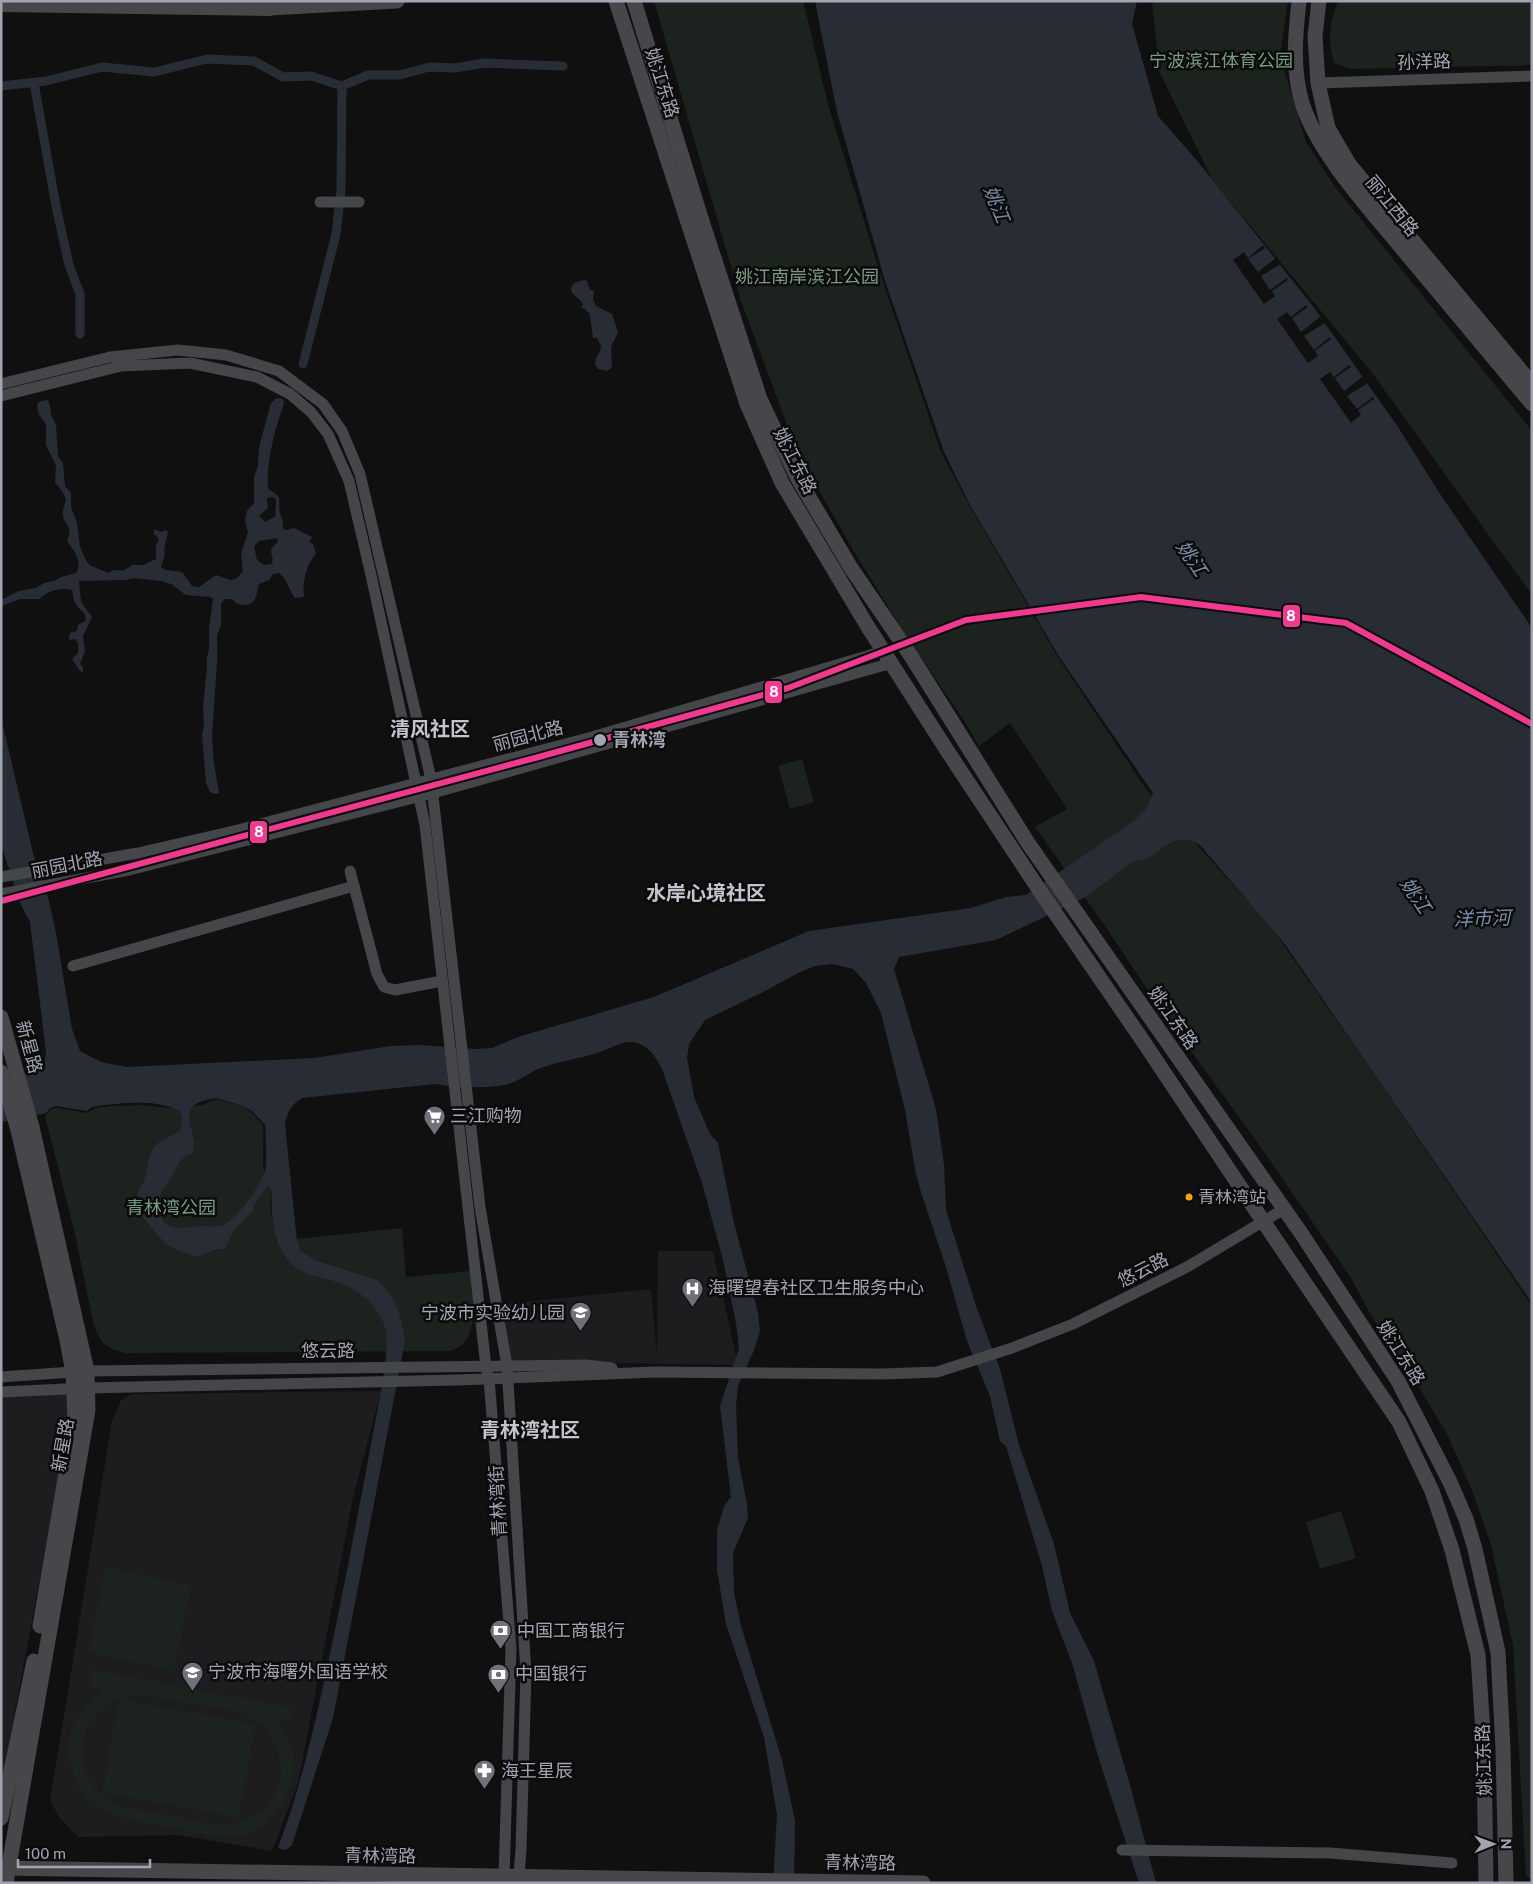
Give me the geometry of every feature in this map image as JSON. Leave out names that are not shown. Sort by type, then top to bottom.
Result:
[{"type":"highway","points":[[1,4],[269,8]]},
{"type":"main road","points":[[269,8],[397,1]]},
{"type":"main road","name":"姚江东路","points":[[616,1],[746,404],[782,483],[948,752],[1399,1422],[1432,1491],[1452,1550],[1478,1655],[1484,1750],[1486,1883]]},
{"type":"main road","name":"姚江东路","points":[[634,1],[700,215],[757,390],[797,477],[851,568],[911,656],[1028,843],[1284,1209],[1398,1381],[1450,1482],[1466,1519],[1475,1549],[1498,1652],[1504,1748],[1506,1883]]},
{"type":"main road","name":"丽江西路","points":[[1300,1],[1294,45],[1297,78],[1304,107],[1320,142],[1355,192],[1532,404]]},
{"type":"main road","name":"丽江西路","points":[[1319,1],[1315,36],[1318,83],[1328,128],[1349,164],[1532,384]]},
{"type":"main road","name":"新星路","points":[[1,1017],[8,1077],[25,1129],[67,1340],[80,1371],[80,1388],[75,1420],[25,1710],[1,1818]]},
{"type":"main road","name":"新星路","points":[[5,1873],[85,1431],[88,1410],[80,1388]]},
{"type":"main road","name":"青林湾路","points":[[5,1873],[511,1880],[757,1879],[924,1883]]},
{"type":"street","name":"孙洋路","points":[[1318,83],[1532,76]]},
{"type":"street","points":[[320,202],[359,202]]},
{"type":"street","name":"青林湾街","points":[[1,384],[110,357],[178,350],[226,355],[279,372],[323,404],[342,431],[360,474],[431,779],[480,1206],[508,1372],[526,1673],[511,1880]]},
{"type":"street","name":"青林湾街","points":[[1,396],[121,366],[190,363],[256,377],[290,394],[311,412],[328,434],[349,481],[425,825],[488,1378],[511,1648],[511,1880]]},
{"type":"street","name":"丽园北路","points":[[3,877],[138,852],[238,830],[888,657]]},
{"type":"street","name":"丽园北路","points":[[6,894],[129,870],[433,793],[888,657]]},
{"type":"street","points":[[350,871],[377,974],[384,987],[395,990],[442,981]]},
{"type":"street","points":[[73,966],[354,886]]},
{"type":"street","name":"悠云路","points":[[1,1377],[80,1371],[486,1367],[508,1372],[882,1374],[937,1372],[1012,1348],[1073,1324],[1187,1267],[1284,1209]]},
{"type":"street","name":"悠云路","points":[[1,1392],[80,1388],[488,1378],[508,1372]]},
{"type":"street","points":[[1122,1850],[1330,1854],[1452,1863]]},
{"type":"shaded area","points":[[658,1251],[713,1251],[738,1365],[511,1361],[503,1304],[651,1289],[657,1356]]},
{"type":"shaded area","name":"宁波市海曙外国语学校","points":[[381,1391],[353,1498],[298,1783],[272,1851],[178,1835],[78,1837],[60,1818],[50,1801],[112,1421],[121,1400],[132,1394]]},
{"type":"shaded area","points":[[67,1393],[70,1420],[1,1785],[1,1396]]},
{"type":"green space","name":"姚江南岸滨江公园","points":[[654,1],[803,1],[829,108],[883,282],[941,452],[969,505],[1059,659],[1146,789],[1268,923],[1372,1071],[1532,1306],[1532,1880],[1526,1876],[1513,1645],[1491,1545],[1473,1493],[1447,1434],[1408,1369],[1372,1317],[1351,1278],[1257,1142],[1159,1007],[1103,923],[1035,827],[1067,809],[1010,723],[979,746],[965,722],[903,631],[813,480],[789,430],[741,301]]},
{"type":"green space","name":"宁波滨江体育公园","points":[[1152,1],[1288,1],[1280,56],[1306,142],[1335,187],[1532,431],[1532,595],[1370,370],[1213,181],[1159,71]]},
{"type":"green space","points":[[1338,1],[1532,1],[1532,65],[1349,69],[1334,63],[1332,55],[1331,24]]},
{"type":"green space","points":[[802,759],[814,802],[790,809],[778,766]]},
{"type":"green space","name":"青林湾公园","points":[[216,1099],[243,1107],[252,1113],[263,1125],[265,1177],[272,1191],[270,1207],[277,1241],[402,1228],[406,1277],[471,1271],[473,1321],[467,1339],[462,1345],[452,1351],[126,1353],[109,1347],[103,1342],[94,1326],[74,1230],[45,1116],[51,1109],[58,1108],[87,1113],[95,1108],[110,1106],[142,1105],[168,1108],[202,1105]]},
{"type":"green space","points":[[1341,1511],[1356,1558],[1320,1569],[1306,1522]]},
{"type":"green space","points":[[105,1567],[191,1585],[174,1671],[88,1653]]},
{"type":"green space","points":[[91,1669],[294,1708],[291,1722],[276,1719],[289,1743],[294,1767],[293,1779],[283,1803],[266,1823],[251,1833],[240,1836],[217,1836],[139,1822],[109,1813],[97,1806],[86,1798],[78,1786],[72,1771],[69,1752],[71,1734],[78,1717],[102,1691],[89,1687]],"holes":[[[146,1696],[237,1711],[253,1719],[271,1737],[280,1763],[280,1780],[271,1801],[256,1814],[244,1820],[220,1824],[135,1810],[105,1798],[87,1777],[83,1758],[83,1739],[92,1720],[100,1712],[119,1699]]]},
{"type":"green space","points":[[119,1699],[256,1724],[239,1817],[102,1793]]},
{"type":"water","points":[[815,1],[1137,1],[1132,24],[1158,116],[1199,163],[1312,305],[1398,427],[1440,494],[1532,628],[1532,1303],[1284,943],[1200,845],[1189,840],[1172,842],[1151,857],[1134,861],[1084,898],[996,940],[899,957],[894,969],[936,1109],[944,1165],[946,1210],[977,1309],[1000,1369],[1019,1445],[1054,1544],[1070,1613],[1094,1661],[1131,1789],[1156,1883],[1139,1883],[1098,1756],[1072,1663],[1052,1611],[1042,1566],[1006,1446],[1000,1441],[990,1396],[967,1341],[945,1264],[921,1192],[905,1110],[881,1013],[866,983],[853,969],[833,964],[815,966],[705,1020],[689,1044],[687,1058],[694,1097],[710,1134],[718,1143],[734,1223],[758,1313],[760,1331],[738,1386],[736,1406],[738,1458],[748,1518],[733,1553],[734,1593],[741,1626],[782,1760],[795,1821],[794,1883],[773,1883],[777,1815],[764,1737],[726,1624],[717,1570],[717,1531],[724,1506],[731,1497],[720,1406],[739,1348],[736,1323],[723,1260],[702,1183],[662,1069],[646,1047],[628,1042],[600,1052],[546,1066],[514,1082],[494,1087],[435,1084],[302,1098],[290,1109],[285,1125],[297,1242],[301,1251],[314,1260],[376,1280],[383,1285],[396,1306],[402,1323],[405,1341],[333,1718],[292,1845],[286,1850],[278,1848],[308,1752],[335,1629],[382,1387],[387,1337],[385,1327],[376,1309],[354,1290],[345,1285],[305,1273],[295,1267],[287,1258],[276,1238],[272,1214],[272,1191],[268,1185],[254,1205],[253,1211],[234,1230],[225,1249],[217,1249],[197,1257],[172,1248],[162,1240],[139,1211],[138,1195],[153,1149],[161,1141],[180,1130],[182,1119],[179,1110],[147,1103],[125,1103],[92,1107],[87,1111],[56,1106],[50,1108],[46,1113],[1,1122],[1,1080],[38,1071],[45,1061],[46,1052],[30,922],[21,905],[1,845],[1,718],[34,857],[48,897],[72,1029],[80,1051],[101,1062],[127,1067],[314,1058],[391,1046],[420,1045],[477,1049],[492,1048],[518,1037],[654,997],[809,931],[971,908],[1006,897],[1026,895],[1134,821],[1147,808],[1153,793],[1060,658],[970,505],[944,452],[885,281],[837,112]],"holes":[[[216,1098],[252,1111],[265,1125],[266,1168],[254,1192],[238,1213],[224,1225],[182,1228],[165,1223],[161,1218],[158,1202],[176,1167],[181,1160],[193,1153],[193,1134],[189,1118],[193,1106],[202,1101]]]},
{"type":"water","points":[[587,281],[590,290],[594,291],[593,299],[596,306],[612,314],[618,332],[611,347],[612,367],[607,371],[598,369],[596,366],[595,363],[601,346],[597,338],[593,338],[590,314],[581,308],[583,305],[581,301],[572,293],[571,288],[574,283]]},
{"type":"water","points":[[277,398],[283,399],[284,403],[274,434],[268,467],[268,489],[279,499],[283,529],[294,528],[312,537],[309,542],[313,544],[316,554],[306,574],[304,597],[295,598],[284,578],[279,573],[273,574],[269,580],[259,584],[255,599],[251,604],[241,605],[232,599],[225,599],[221,603],[221,625],[217,635],[212,736],[219,793],[216,794],[210,792],[206,783],[202,735],[209,629],[213,599],[211,597],[186,595],[171,584],[161,581],[133,578],[126,580],[79,581],[81,602],[92,617],[83,636],[85,651],[80,664],[83,667],[83,672],[80,671],[72,659],[78,653],[78,643],[75,639],[69,640],[70,633],[77,631],[78,625],[85,621],[84,613],[76,604],[72,590],[55,590],[46,593],[40,599],[20,599],[1,606],[1,600],[19,591],[36,588],[44,583],[76,573],[79,564],[77,556],[67,541],[70,530],[63,515],[66,501],[64,494],[55,482],[56,466],[46,445],[46,424],[39,415],[38,402],[48,400],[51,415],[56,425],[58,456],[63,463],[65,486],[71,493],[71,507],[77,523],[80,547],[87,562],[91,566],[109,573],[113,570],[125,569],[132,565],[143,565],[156,559],[156,546],[159,539],[154,534],[154,529],[161,532],[166,530],[168,532],[161,567],[165,570],[182,572],[192,586],[199,587],[216,575],[230,580],[236,579],[243,571],[241,553],[248,533],[245,520],[247,511],[254,503],[254,477],[258,466],[259,447],[271,403]],"holes":[[[272,497],[276,499],[276,516],[265,522],[259,516],[268,508],[267,498]],[[277,538],[278,542],[271,551],[272,564],[264,565],[257,560],[254,547],[259,541]]]},
{"type":"pier","points":[[1263,245],[1265,248],[1248,259],[1258,272],[1277,257],[1281,264],[1261,276],[1270,290],[1287,278],[1288,280],[1272,291],[1275,296],[1264,304],[1233,260],[1244,252],[1248,258]]},
{"type":"pier","points":[[1306,305],[1308,307],[1292,318],[1301,332],[1320,317],[1325,323],[1304,336],[1314,350],[1330,337],[1331,339],[1315,351],[1318,356],[1308,363],[1277,319],[1287,312],[1291,317]]},
{"type":"pier","points":[[1349,365],[1351,367],[1335,378],[1344,391],[1363,376],[1368,383],[1347,396],[1357,409],[1373,397],[1374,399],[1358,410],[1361,415],[1351,423],[1320,379],[1330,372],[1334,377]]},
{"type":"waterway","points":[[1,86],[46,81],[102,67],[154,72],[207,59],[254,61],[283,77],[311,76],[342,86],[368,75],[400,75],[429,67],[455,68],[484,63],[563,66]]},
{"type":"waterway","points":[[34,83],[56,206],[69,265],[80,294],[80,334]]},
{"type":"waterway","points":[[303,364],[336,234],[341,190],[342,86]]},
{"type":"transit line","name":"8","points":[[1,901],[788,688],[966,620],[1141,597],[1346,623],[1532,724]]},
{"type":"place","name":"青林湾","points":[[600,740]]},
{"type":"place","name":"三江购物","points":[[434,1135]]},
{"type":"place","name":"青林湾站","points":[[1189,1197]]},
{"type":"place","name":"海曙望春社区卫生服务中心","points":[[692,1307]]},
{"type":"place","name":"宁波市实验幼儿园","points":[[581,1332]]},
{"type":"place","name":"中国工商银行","points":[[501,1650]]},
{"type":"place","name":"宁波市海曙外国语学校","points":[[192,1691]]},
{"type":"place","name":"中国银行","points":[[499,1693]]},
{"type":"place","name":"海王星辰","points":[[485,1790]]},
{"type":"district","name":"清风社区","points":[[430,729]]},
{"type":"district","name":"水岸心境社区","points":[[706,893]]},
{"type":"district","name":"青林湾社区","points":[[530,1430]]},
{"type":"water label","name":"姚江","points":[[997,204]]},
{"type":"water label","name":"姚江","points":[[1192,558]]},
{"type":"water label","name":"姚江","points":[[1416,895]]},
{"type":"water label","name":"洋市河","points":[[1482,918]]}]
